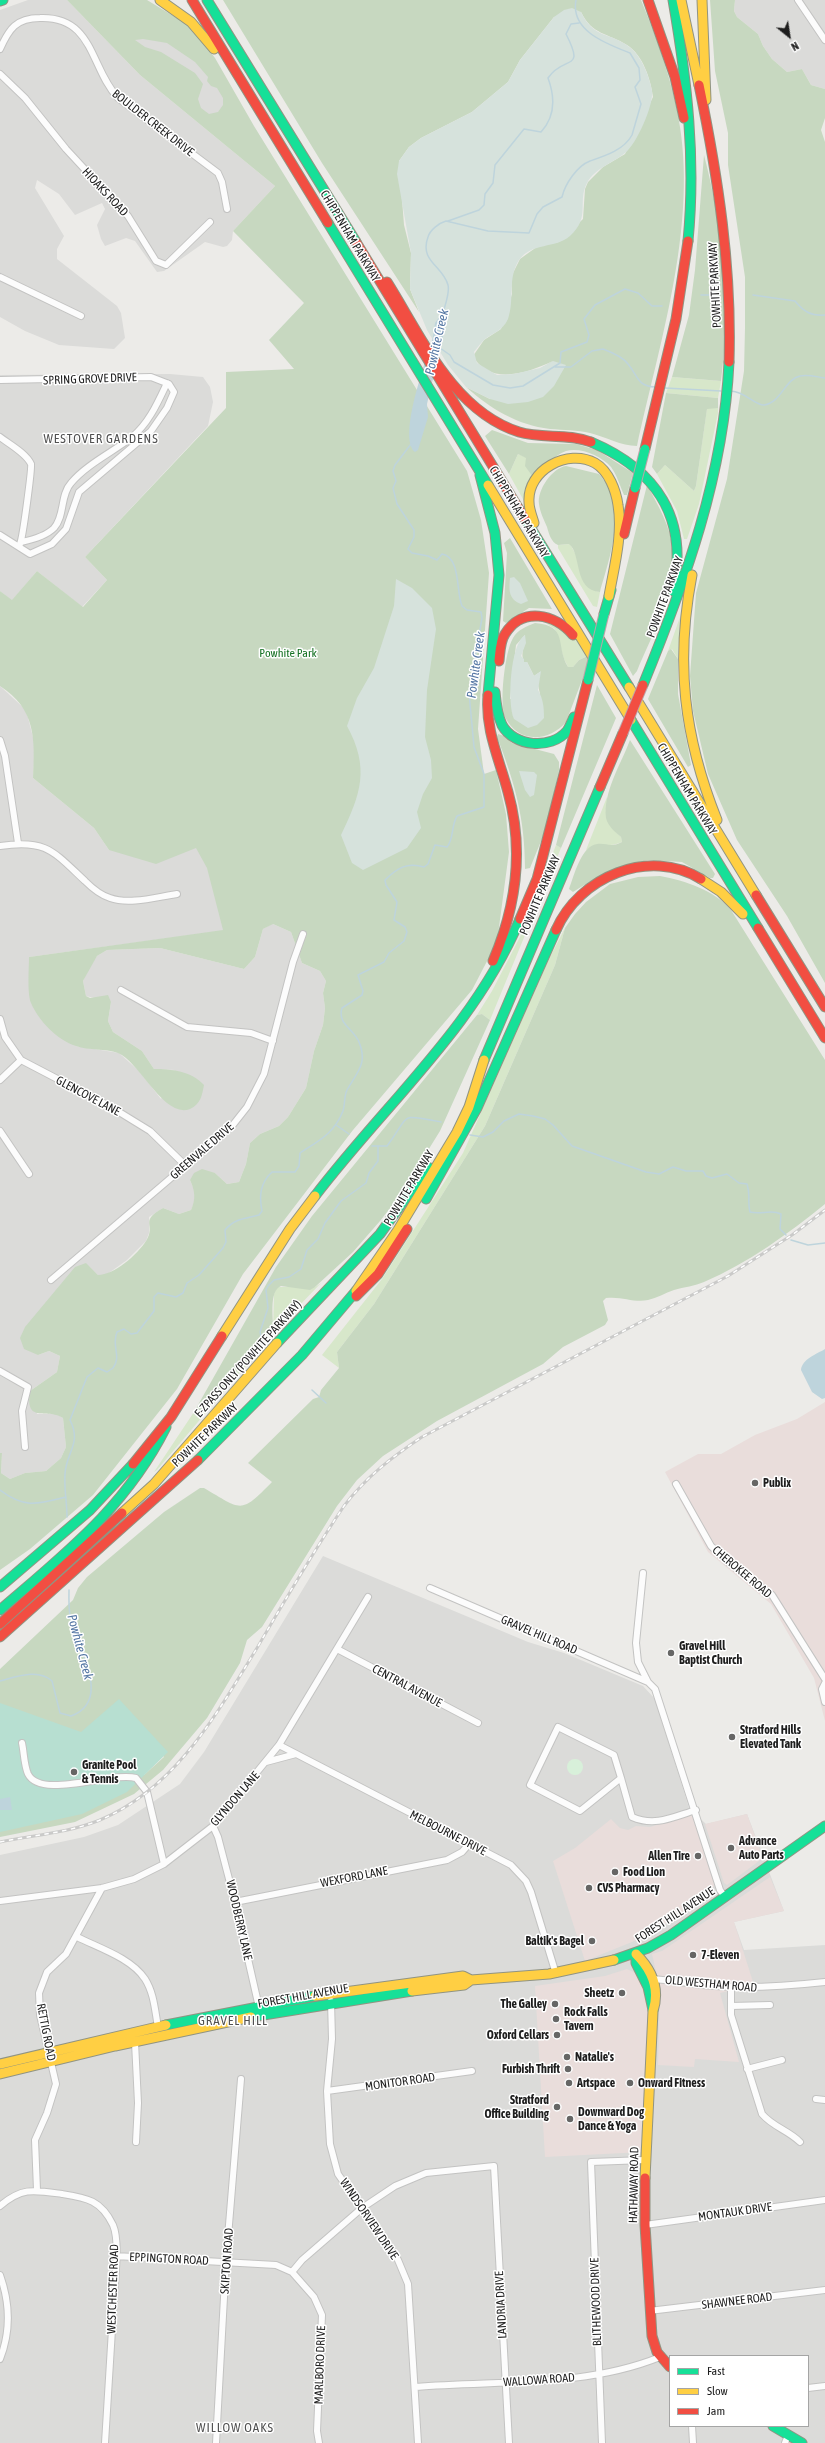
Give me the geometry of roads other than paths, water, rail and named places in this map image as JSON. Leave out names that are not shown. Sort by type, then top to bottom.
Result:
[{"type":"main road","points":[[160,0],[191,22],[208,40],[221,60],[234,69]]},
{"type":"main road","name":"CHIPPENHAM PARKWAY","points":[[192,0],[438,401],[825,1038]]},
{"type":"main road","name":"CHIPPENHAM PARKWAY","points":[[207,0],[439,381],[557,568],[825,1007]]},
{"type":"main road","points":[[648,0],[662,35],[678,91],[692,185]]},
{"type":"main road","name":"POWHITE PARKWAY","points":[[0,1587],[97,1504],[123,1476],[171,1417],[285,1235],[340,1163],[417,1076],[475,1003],[500,961],[522,917],[545,851],[588,682],[665,367],[684,266],[692,185],[691,127],[686,73],[673,0]]},
{"type":"main road","name":"POWHITE PARKWAY","points":[[0,1637],[192,1464],[275,1381],[341,1310],[386,1248],[430,1177],[470,1104],[476,1080],[681,589],[707,507],[716,467],[726,407],[729,372],[728,267],[714,170],[681,0]]},
{"type":"main road","points":[[702,0],[706,101],[714,170]]},
{"type":"main road","points":[[325,195],[356,234],[442,368],[465,399],[494,421],[528,434],[577,438],[603,447],[634,466],[661,496],[672,518],[676,531],[679,566],[670,602],[641,682]]},
{"type":"main road","points":[[557,568],[549,547],[531,516],[531,493],[539,475],[552,463],[567,457],[582,458],[593,462],[605,472],[612,484],[618,504],[619,532],[609,596]]},
{"type":"main road","points":[[417,1076],[433,1048],[473,996],[492,964],[508,920],[516,881],[517,856],[514,816],[508,792],[492,745],[487,720],[499,575],[495,533],[478,468]]},
{"type":"main road","points":[[707,507],[690,581],[685,621],[683,677],[690,737],[701,781],[717,820],[766,902],[805,975]]},
{"type":"main road","points":[[588,682],[570,726],[564,734],[554,740],[538,744],[520,740],[506,730],[496,716],[495,699],[503,639],[516,622],[534,615],[552,617],[566,626],[597,675],[619,701]]},
{"type":"main road","points":[[341,1310],[368,1287],[378,1274],[449,1161],[477,1108],[557,927],[573,904],[591,886],[619,871],[642,866],[668,867],[697,875],[718,889],[734,904],[792,983]]},
{"type":"main road","name":"E-ZPASS ONLY (POWHITE PARKWAY)","points":[[0,1624],[144,1494],[262,1358],[371,1245],[421,1178],[476,1080]]},
{"type":"main road","points":[[0,1610],[116,1505],[157,1449],[171,1417]]},
{"type":"main road","name":"FOREST HILL AVENUE","points":[[0,2074],[50,2056],[158,2027],[331,1998],[464,1985],[471,1980],[556,1974],[604,1965],[636,1954],[671,1935],[825,1826]]},
{"type":"main road","name":"HATHAWAY ROAD","points":[[636,1954],[643,1960],[649,1979],[657,1992],[657,2002],[654,2011],[645,2160],[645,2225],[649,2311],[653,2342],[660,2357]]},
{"type":"main road","name":"FOREST HILL AVENUE","points":[[0,2064],[135,2042],[260,2011]]},
{"type":"main road","points":[[660,2357],[669,2366]]},
{"type":"main road","points":[[774,2427],[787,2439],[802,2443]]},
{"type":"street","points":[[798,0],[825,40]]},
{"type":"street","name":"BOULDER CREEK DRIVE","points":[[0,49],[14,25],[23,20],[44,17],[63,22],[78,31],[92,49],[106,85],[118,98],[218,173],[222,182],[227,209]]},
{"type":"street","name":"HIOAKS ROAD","points":[[0,74],[25,98],[66,150],[128,216],[156,261],[166,265],[210,222]]},
{"type":"street","points":[[0,277],[81,316]]},
{"type":"street","name":"SPRING GROVE DRIVE","points":[[0,380],[151,377],[167,383]]},
{"type":"street","points":[[0,535],[30,554],[52,544],[66,529],[79,492],[151,432],[167,408],[174,392],[167,383],[146,421],[133,436],[71,482],[64,495],[59,518],[54,528],[34,539],[18,545]]},
{"type":"street","points":[[0,437],[30,462],[32,469],[18,545]]},
{"type":"street","points":[[0,740],[5,756],[18,843]]},
{"type":"street","points":[[0,846],[18,843],[37,844],[51,850],[95,890],[109,898],[126,901],[177,894]]},
{"type":"street","name":"GREENVALE DRIVE","points":[[51,1280],[232,1126],[248,1107],[264,1074],[293,962],[304,934]]},
{"type":"street","points":[[121,990],[187,1027],[251,1033],[273,1041]]},
{"type":"street","name":"GLENCOVE LANE","points":[[0,1019],[5,1038],[21,1060],[111,1107],[150,1131],[186,1166]]},
{"type":"street","points":[[0,1080],[21,1060]]},
{"type":"street","points":[[0,1131],[29,1174]]},
{"type":"street","points":[[0,1371],[28,1387],[22,1411],[25,1447]]},
{"type":"street","name":"CHEROKEE ROAD","points":[[676,1484],[711,1546],[729,1563],[772,1595],[825,1678]]},
{"type":"street","points":[[643,1573],[636,1643],[638,1662],[648,1682],[660,1699],[720,1890],[725,1897]]},
{"type":"street","name":"GRAVEL HILL ROAD","points":[[430,1588],[648,1682]]},
{"type":"street","name":"GLYNDON LANE","points":[[0,1901],[102,1888],[134,1879],[164,1864],[213,1826],[279,1745],[368,1597]]},
{"type":"street","name":"CENTRAL AVENUE","points":[[337,1649],[478,1723]]},
{"type":"street","points":[[825,1683],[822,1689],[825,1702]]},
{"type":"street","points":[[621,1778],[580,1811],[530,1785],[558,1727],[614,1755],[621,1778],[632,1817],[643,1822],[656,1823],[696,1810]]},
{"type":"street","points":[[22,1743],[28,1773],[35,1782],[44,1784],[61,1784],[121,1776],[136,1778],[147,1792],[164,1864]]},
{"type":"street","name":"MELBOURNE DRIVE","points":[[279,1745],[511,1865],[526,1881],[556,1974]]},
{"type":"street","points":[[266,1762],[296,1754]]},
{"type":"street","name":"WOODBERRY LANE","points":[[213,1826],[218,1837],[235,1902],[260,2011]]},
{"type":"street","name":"WEXFORD LANE","points":[[235,1902],[447,1860],[462,1852],[469,1844]]},
{"type":"street","name":"RETTIG ROAD","points":[[36,2190],[35,2140],[47,2113],[56,2084],[40,2015],[39,1993],[47,1972],[66,1954],[77,1937],[102,1888]]},
{"type":"street","points":[[77,1937],[125,1961],[145,1979],[152,1995],[158,2027]]},
{"type":"street","name":"OLD WESTHAM ROAD","points":[[649,1979],[731,1987],[770,1988],[825,1982]]},
{"type":"street","points":[[731,1987],[731,2014],[762,2114],[774,2126],[791,2132],[800,2142]]},
{"type":"street","name":"WINDSORVIEW DRIVE","points":[[331,1998],[332,2039],[327,2091],[330,2144],[338,2174],[398,2260],[408,2284],[416,2388],[418,2443]]},
{"type":"street","points":[[731,2006],[770,2005]]},
{"type":"street","points":[[135,2042],[138,2097],[136,2142]]},
{"type":"street","points":[[747,2069],[782,2060]]},
{"type":"street","name":"MONITOR ROAD","points":[[327,2091],[472,2071]]},
{"type":"street","name":"SKIPTON ROAD","points":[[216,2443],[226,2261],[241,2079]]},
{"type":"street","points":[[816,2100],[825,2100]]},
{"type":"street","name":"BLITHEWOOD DRIVE","points":[[602,2443],[598,2376],[591,2162],[645,2160]]},
{"type":"street","name":"LANDRIA DRIVE","points":[[362,2208],[395,2186],[426,2173],[494,2166],[509,2443]]},
{"type":"street","points":[[0,2206],[15,2195],[36,2190]]},
{"type":"street","name":"WESTCHESTER ROAD","points":[[36,2190],[87,2198],[94,2201],[104,2211],[113,2226],[115,2233],[105,2443]]},
{"type":"street","name":"MONTAUK DRIVE","points":[[645,2225],[825,2200]]},
{"type":"street","points":[[292,2272],[302,2260],[362,2208]]},
{"type":"street","name":"EPPINGTON ROAD","points":[[115,2256],[226,2261],[276,2265],[292,2272]]},
{"type":"street","name":"MARLBORO DRIVE","points":[[292,2272],[314,2297],[322,2315],[317,2430],[320,2443]]},
{"type":"street","points":[[0,2275],[6,2292],[9,2319],[0,2359]]},
{"type":"street","name":"SHAWNEE ROAD","points":[[649,2311],[825,2290]]},
{"type":"street","name":"WALLOWA ROAD","points":[[416,2388],[598,2376],[631,2368],[660,2357]]},
{"type":"street","points":[[809,2388],[825,2386]]},
{"type":"street","points":[[692,2427],[693,2443]]},
{"type":"water","points":[[443,312],[448,312],[448,315],[427,404],[428,417],[418,450],[415,452],[410,444],[409,431],[411,415],[433,337],[435,323]]},
{"type":"water","points":[[825,1349],[825,1398],[822,1399],[812,1392],[801,1370],[802,1366],[807,1360]]},
{"type":"water","points":[[10,1797],[12,1810],[0,1810],[0,1799]]},
{"type":"waterway","name":"Powhite Creek","points":[[443,313],[448,295],[448,285],[442,273],[429,258],[426,245],[428,237],[435,227],[446,221],[488,231],[529,233],[537,214],[543,207],[562,197],[569,181],[576,171],[585,163],[608,155],[624,145],[632,135],[641,104],[635,87],[640,80],[639,68],[630,53],[601,40],[584,28],[576,11],[576,0]]},
{"type":"waterway","name":"Powhite Creek","points":[[448,221],[479,210],[484,205],[485,194],[493,183],[495,165],[524,129],[541,132],[546,126],[552,113],[553,106],[552,92],[548,78],[560,66],[570,62],[573,59],[574,54],[572,46],[566,34],[571,24],[579,23]]},
{"type":"waterway","points":[[440,348],[450,355],[454,362],[493,385],[510,388],[523,386],[560,363],[561,352],[587,342],[589,335],[584,319],[595,305],[625,289],[638,293],[652,306],[662,306]]},
{"type":"waterway","points":[[701,295],[712,295]]},
{"type":"waterway","points":[[753,295],[795,301],[802,308],[812,314],[825,315]]},
{"type":"waterway","points":[[555,367],[571,367],[592,351],[603,349],[626,361],[638,380],[645,385],[655,387]]},
{"type":"waterway","points":[[731,391],[764,405],[775,400],[795,378],[806,375],[825,378]]},
{"type":"waterway","points":[[665,388],[721,391]]},
{"type":"waterway","name":"Powhite Creek","points":[[67,1517],[65,1474],[66,1466],[74,1442],[73,1428],[70,1420],[87,1377],[98,1368],[107,1372],[113,1368],[117,1360],[115,1342],[117,1332],[124,1329],[131,1334],[137,1333],[154,1311],[154,1297],[158,1293],[176,1297],[183,1293],[187,1283],[199,1275],[223,1248],[226,1242],[225,1230],[229,1226],[240,1220],[259,1215],[262,1211],[261,1190],[268,1176],[272,1172],[295,1172],[299,1166],[300,1153],[319,1141],[335,1126],[343,1111],[346,1092],[358,1073],[362,1062],[359,1042],[357,1037],[344,1022],[341,1014],[342,1008],[362,995],[363,991],[358,975],[384,962],[389,953],[404,941],[407,932],[405,927],[394,920],[397,902],[386,885],[385,880],[398,869],[403,867],[412,865],[424,867],[428,864],[435,845],[447,847],[449,844],[457,816],[484,807],[484,774],[474,747],[469,693],[482,618],[481,612],[467,610],[462,606],[455,568],[448,557],[442,554],[437,560],[428,556],[412,553],[408,549],[414,537],[414,530],[397,504],[393,488],[396,481],[393,471],[395,465],[411,444]]},
{"type":"waterway","points":[[470,1135],[483,1137],[493,1132],[504,1121],[519,1114],[533,1116],[545,1119],[553,1125],[572,1146],[646,1172],[659,1174],[673,1167],[686,1171],[703,1171],[706,1176],[712,1178],[727,1174],[739,1183],[747,1184],[750,1212],[773,1212],[781,1214],[780,1229],[786,1235]]},
{"type":"waterway","points":[[372,1146],[387,1146],[403,1122],[411,1117],[441,1122]]},
{"type":"waterway","points":[[336,1125],[349,1134]]},
{"type":"waterway","points":[[262,1341],[260,1332],[268,1308],[266,1290],[268,1286],[274,1280],[289,1277],[301,1269],[307,1250],[318,1239],[325,1223],[341,1201],[366,1183],[369,1173],[378,1161],[378,1147]]},
{"type":"waterway","points":[[791,1240],[808,1245],[825,1243]]},
{"type":"waterway","points":[[312,1390],[326,1403]]},
{"type":"waterway","points":[[0,1490],[17,1500],[32,1503],[47,1502],[66,1497]]},
{"type":"waterway","name":"Powhite Creek","points":[[0,1681],[34,1674],[46,1677],[52,1681],[60,1713],[71,1716],[83,1709],[89,1699],[91,1687],[90,1674],[71,1620],[69,1590]]},
{"type":"railway","points":[[0,1842],[63,1831],[100,1820],[127,1806],[151,1789],[172,1769],[192,1747],[226,1699],[310,1558],[344,1506],[370,1477],[400,1452],[422,1437],[728,1276],[792,1235],[825,1210]]},
{"type":"place","name":"Publix","points":[[755,1483]]},
{"type":"place","name":"Gravel Hill Baptist Church","points":[[671,1653]]},
{"type":"place","name":"Stratford Hills Elevated Tank","points":[[732,1737]]},
{"type":"place","name":"Granite Pool & Tennis","points":[[74,1772]]},
{"type":"place","name":"Advance Auto Parts","points":[[731,1848]]},
{"type":"place","name":"Allen Tire","points":[[698,1856]]},
{"type":"place","name":"Food Lion","points":[[615,1872]]},
{"type":"place","name":"CVS Pharmacy","points":[[589,1888]]},
{"type":"place","name":"Baltik's Bagel","points":[[592,1941]]},
{"type":"place","name":"7-Eleven","points":[[693,1955]]},
{"type":"place","name":"Sheetz","points":[[622,1993]]},
{"type":"place","name":"The Galley","points":[[555,2004]]},
{"type":"place","name":"Rock Falls Tavern","points":[[556,2019]]},
{"type":"place","name":"Oxford Cellars","points":[[557,2035]]},
{"type":"place","name":"Natalie's","points":[[567,2057]]},
{"type":"place","name":"Furbish Thrift","points":[[568,2069]]},
{"type":"place","name":"Artspace","points":[[569,2083]]},
{"type":"place","name":"Onward Fitness","points":[[630,2083]]},
{"type":"place","name":"Stratford Office Building","points":[[557,2107]]},
{"type":"place","name":"Downward Dog Dance & Yoga","points":[[570,2119]]},
{"type":"district","name":"WESTOVER GARDENS","points":[[101,439]]},
{"type":"district","name":"GRAVEL HILL","points":[[233,2021]]},
{"type":"district","name":"WILLOW OAKS","points":[[235,2428]]},
{"type":"park label","name":"Powhite Park","points":[[288,653]]}]
